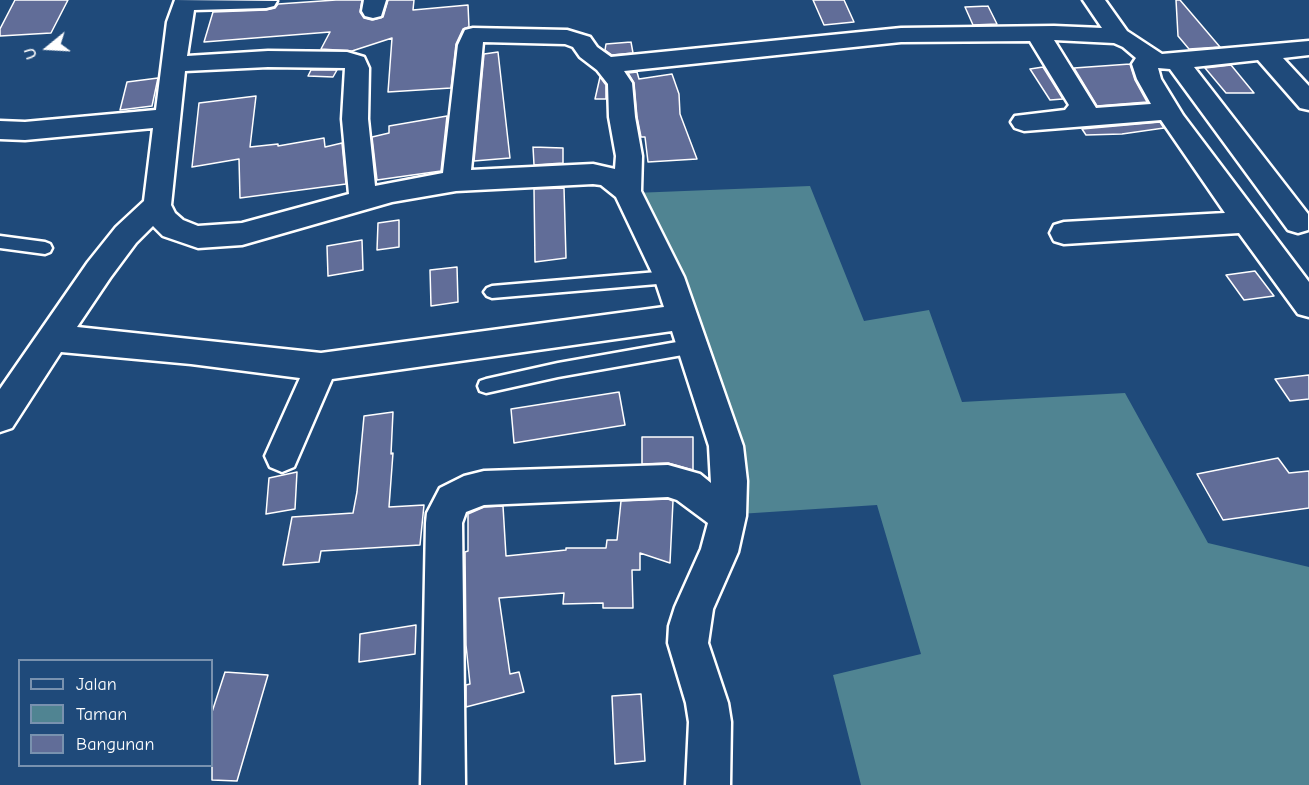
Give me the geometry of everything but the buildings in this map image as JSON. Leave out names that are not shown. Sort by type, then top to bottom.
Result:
[{"type":"street","points":[[1094,0],[1119,36]]},
{"type":"street","points":[[266,1],[185,2],[178,22],[157,205],[164,220],[173,228],[198,237],[242,234],[268,229],[392,192],[456,182],[593,174],[609,177],[627,191],[669,277],[726,446],[729,481],[728,516],[719,552],[694,606],[688,643],[707,703],[710,722],[708,785]]},
{"type":"street","points":[[1037,33],[1075,92],[1083,108],[1078,110],[1082,118]]},
{"type":"street","points":[[606,65],[901,35],[1037,33],[1119,36],[1165,60],[1298,222]]},
{"type":"street","points":[[456,182],[473,34],[567,37],[582,42],[592,57],[606,65],[621,82],[622,117],[629,156],[627,191]]},
{"type":"street","points":[[1309,48],[1165,60],[1144,63],[1143,67],[1168,111],[1246,222],[1309,305]]},
{"type":"street","points":[[1264,52],[1309,102]]},
{"type":"street","points":[[174,64],[268,59],[347,60],[355,63],[357,68],[355,119],[363,200]]},
{"type":"street","points":[[1024,122],[1168,111]]},
{"type":"street","points":[[0,130],[25,131],[166,118]]},
{"type":"street","points":[[0,417],[51,338],[126,235],[157,205]]},
{"type":"street","points":[[1064,233],[1246,222]]},
{"type":"street","points":[[51,338],[191,351],[321,367],[689,332]]},
{"type":"street","points":[[282,456],[321,367]]},
{"type":"street","points":[[443,785],[444,523],[445,513],[453,500],[464,493],[484,488],[668,481],[687,486],[728,516]]},
{"type":"lane","points":[[0,242],[45,248]]},
{"type":"lane","points":[[492,292],[669,277]]},
{"type":"lane","points":[[486,386],[558,370],[689,332]]},
{"type":"green space","points":[[810,186],[864,321],[929,310],[962,402],[1125,393],[1208,543],[1309,567],[1309,785],[861,785],[833,675],[921,654],[877,505],[739,514],[634,193]]}]
